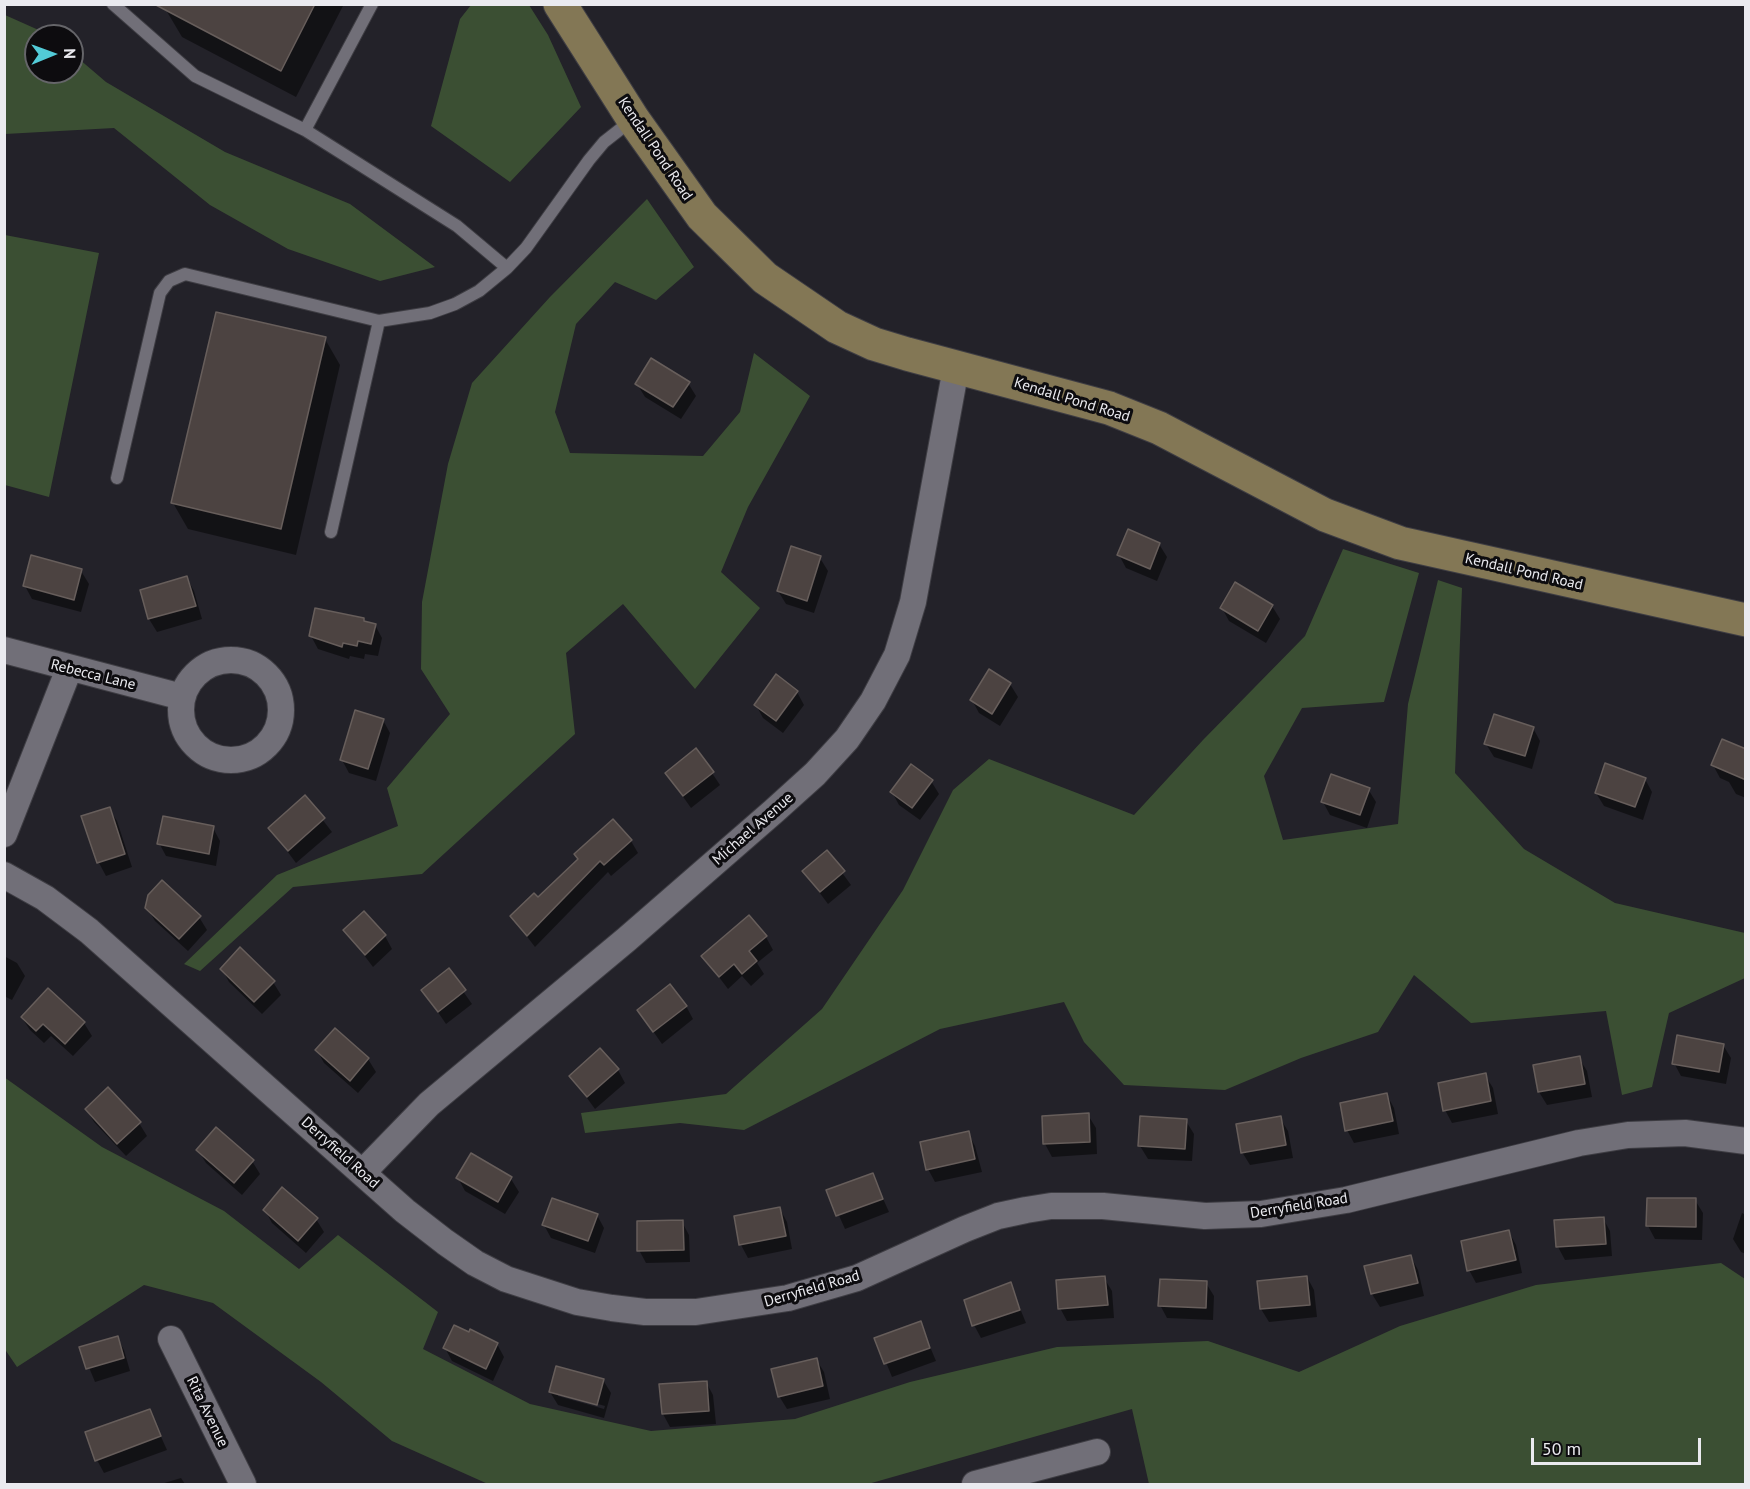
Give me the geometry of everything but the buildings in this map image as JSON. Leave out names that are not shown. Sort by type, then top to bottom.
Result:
[{"type":"street","name":"Kendall Pond Road","points":[[560,4],[633,119],[702,216],[765,278],[837,327],[874,344],[1109,408],[1159,428],[1325,514],[1400,543],[1746,620]]},
{"type":"street","name":"Michael Avenue","points":[[362,1173],[429,1104],[627,939],[765,819],[815,774],[847,739],[873,701],[897,655],[913,602],[956,368]]},
{"type":"street","name":"Rebecca Lane","points":[[4,650],[182,697]]},
{"type":"street","points":[[4,834],[69,669]]},
{"type":"street","name":"Derryfield Road","points":[[4,875],[45,898],[89,931],[362,1173],[445,1242],[475,1263],[507,1279],[577,1302],[612,1308],[671,1312],[747,1306],[824,1289],[857,1278],[987,1220],[1026,1210],[1085,1206],[1205,1216],[1261,1214],[1346,1200],[1579,1143],[1628,1135],[1685,1133],[1746,1141]]},
{"type":"street","name":"Rita Avenue","points":[[171,1339],[243,1485]]},
{"type":"street","points":[[975,1485],[1097,1452]]},
{"type":"lane","points":[[113,4],[195,76],[305,130],[457,226],[507,268]]},
{"type":"lane","points":[[305,130],[372,4]]},
{"type":"lane","points":[[117,478],[160,293],[170,281],[185,274],[380,321],[419,315],[456,304],[479,291],[507,268],[526,248],[604,142],[633,119]]},
{"type":"lane","points":[[331,532],[380,321]]},
{"type":"green space","points":[[471,5],[529,5],[548,35],[581,107],[510,182],[431,126],[460,19]]},
{"type":"green space","points":[[5,15],[25,24],[24,84],[84,84],[84,63],[106,82],[225,152],[350,204],[435,267],[380,281],[288,249],[210,205],[114,128],[5,134]]},
{"type":"green space","points":[[647,199],[694,267],[656,300],[615,282],[576,324],[555,412],[570,453],[703,456],[740,412],[754,353],[810,396],[748,507],[721,572],[760,608],[695,689],[623,604],[566,653],[575,734],[422,874],[293,887],[200,971],[184,964],[277,875],[398,826],[387,788],[450,714],[421,669],[422,602],[448,464],[472,383],[550,297]]},
{"type":"green space","points":[[5,235],[99,253],[49,497],[5,485]]},
{"type":"green space","points":[[1343,549],[1419,573],[1384,702],[1302,708],[1264,776],[1283,840],[1398,824],[1408,704],[1438,580],[1462,588],[1455,773],[1524,849],[1615,903],[1745,933],[1745,978],[1669,1013],[1652,1087],[1622,1095],[1606,1011],[1471,1023],[1414,975],[1378,1032],[1301,1058],[1225,1090],[1124,1085],[1084,1042],[1064,1002],[940,1029],[744,1130],[680,1123],[585,1133],[581,1113],[726,1094],[822,1009],[903,890],[953,790],[989,759],[1134,815],[1203,740],[1305,636]]},
{"type":"green space","points":[[4,1077],[102,1147],[224,1211],[299,1269],[338,1235],[438,1312],[423,1349],[530,1404],[651,1431],[795,1419],[910,1382],[1057,1347],[1208,1341],[1299,1372],[1400,1326],[1536,1285],[1721,1263],[1745,1279],[1745,1484],[1149,1484],[1132,1409],[868,1484],[488,1484],[392,1441],[321,1382],[213,1303],[144,1285],[17,1367],[4,1348]]}]
